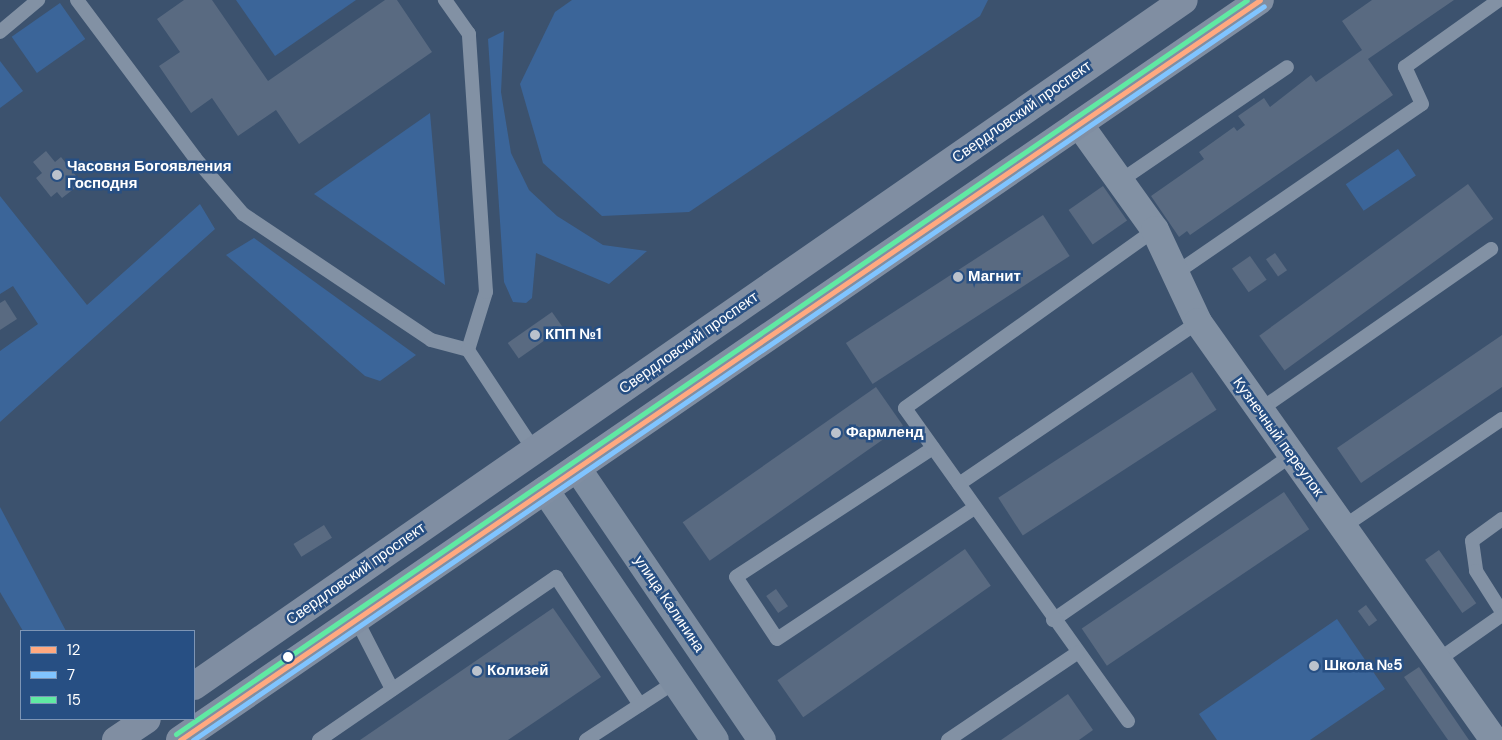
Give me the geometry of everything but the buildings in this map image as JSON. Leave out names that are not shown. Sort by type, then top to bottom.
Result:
[{"type":"main road","name":"Свердловский проспект","points":[[195,685],[1184,0]]},
{"type":"main road","points":[[194,736],[356,620],[1260,0]]},
{"type":"main road","points":[[534,450],[577,468]]},
{"type":"main road","points":[[534,450],[545,490],[715,740]]},
{"type":"main road","name":"улица Калинина","points":[[577,468],[762,740]]},
{"type":"main road","points":[[116,740],[146,720]]},
{"type":"street","name":"Кузнечный переулок","points":[[1079,124],[1155,230],[1198,322],[1258,411],[1292,455],[1494,740]]},
{"type":"lane","points":[[0,32],[38,0]]},
{"type":"lane","points":[[77,0],[195,158],[243,214],[431,340],[468,350],[534,450]]},
{"type":"lane","points":[[445,0],[469,34],[471,54],[486,292],[468,350]]},
{"type":"lane","points":[[1176,273],[1422,104],[1405,67],[1499,0]]},
{"type":"lane","points":[[1120,181],[1287,67]]},
{"type":"lane","points":[[1128,721],[1053,620],[905,408],[1155,230]]},
{"type":"lane","points":[[1258,411],[1491,249]]},
{"type":"lane","points":[[959,484],[1198,322]]},
{"type":"lane","points":[[1343,527],[1502,419]]},
{"type":"lane","points":[[933,448],[736,577],[777,639],[974,508]]},
{"type":"lane","points":[[1053,620],[1292,455]]},
{"type":"lane","points":[[1438,660],[1502,613],[1476,571],[1472,541],[1502,519]]},
{"type":"lane","points":[[319,740],[556,577],[640,705]]},
{"type":"lane","points":[[356,620],[392,689]]},
{"type":"lane","points":[[948,740],[1077,653]]},
{"type":"lane","points":[[586,740],[675,682]]},
{"type":"shaded area","points":[[236,0],[356,0],[275,56]]},
{"type":"shaded area","points":[[572,0],[988,0],[980,16],[689,212],[602,216],[543,163],[520,84],[555,12]]},
{"type":"shaded area","points":[[60,3],[85,39],[37,73],[12,37]]},
{"type":"shaded area","points":[[504,31],[501,92],[511,153],[529,190],[557,216],[603,245],[647,251],[609,284],[536,253],[532,298],[526,303],[513,302],[504,282],[488,39]]},
{"type":"shaded area","points":[[0,61],[23,91],[0,108]]},
{"type":"shaded area","points":[[430,113],[445,285],[314,194]]},
{"type":"shaded area","points":[[1398,149],[1416,176],[1364,211],[1346,184]]},
{"type":"shaded area","points":[[0,196],[87,305],[200,204],[215,229],[0,422],[0,351],[38,324],[13,286],[0,294]]},
{"type":"shaded area","points":[[254,238],[416,355],[380,381],[365,376],[226,255]]},
{"type":"shaded area","points":[[0,507],[65,630],[22,630],[0,592]]},
{"type":"shaded area","points":[[1337,619],[1385,689],[1310,740],[1217,740],[1199,714]]},
{"type":"transit line","name":"15","points":[[176,734],[1247,0]]},
{"type":"transit line","name":"12","points":[[180,740],[1260,0]]},
{"type":"transit line","name":"7","points":[[193,740],[1264,6]]},
{"type":"place","name":"Часовня Богоявления Господня","points":[[57,175]]},
{"type":"place","name":"Магнит","points":[[958,277]]},
{"type":"place","name":"КПП №1","points":[[535,335]]},
{"type":"place","name":"Фармленд","points":[[836,433]]},
{"type":"place","name":"Школа №5","points":[[1314,666]]},
{"type":"place","name":"Колизей","points":[[477,671]]}]
